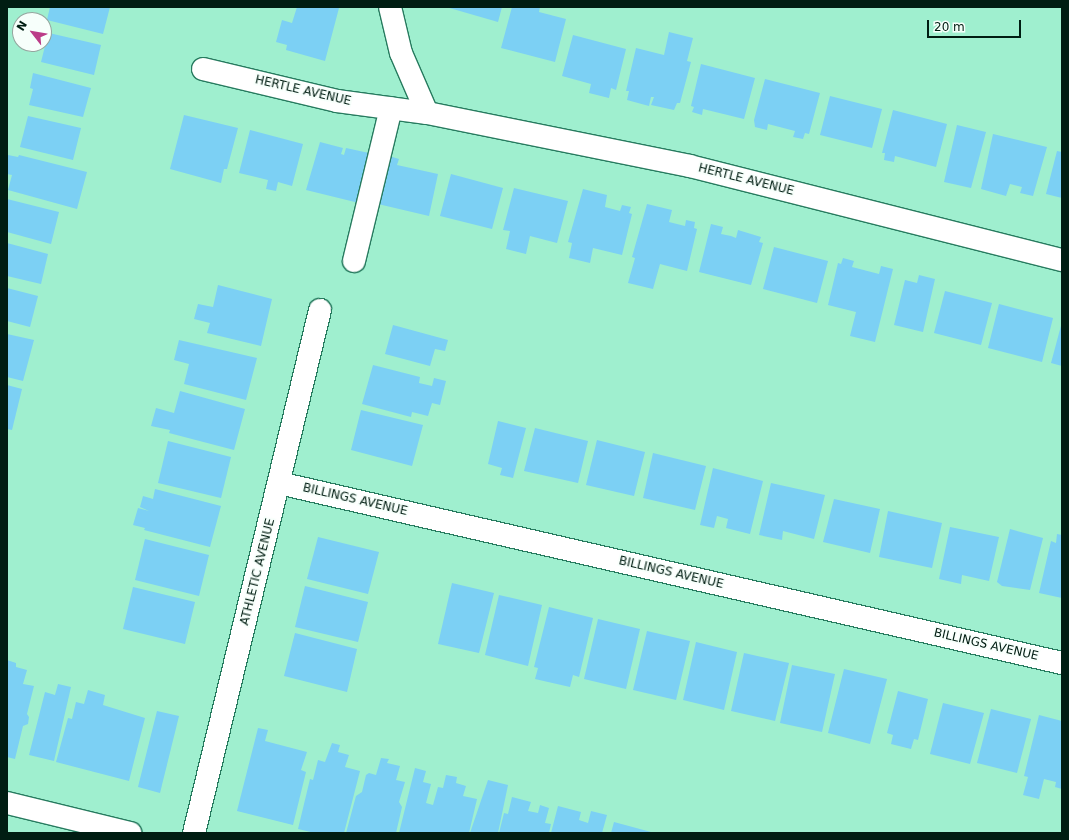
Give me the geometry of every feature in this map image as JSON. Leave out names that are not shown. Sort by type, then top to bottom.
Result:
[{"type":"street","points":[[390,7],[401,53],[428,113]]},
{"type":"street","name":"HERTLE AVENUE","points":[[203,69],[337,101],[428,113],[690,166],[1062,260]]},
{"type":"street","points":[[354,261],[391,108]]},
{"type":"street","name":"ATHLETIC AVENUE","points":[[194,833],[320,310]]},
{"type":"street","name":"BILLINGS AVENUE","points":[[279,483],[1062,663]]},
{"type":"street","points":[[7,803],[130,833]]},
{"type":"building","points":[[50,7],[110,7],[103,34],[52,21],[52,12],[49,12]]},
{"type":"building","points":[[297,7],[339,8],[325,61],[286,50],[287,45],[276,42],[282,20],[292,23]]},
{"type":"building","points":[[446,7],[502,7],[498,22]]},
{"type":"building","points":[[512,7],[540,7],[539,12],[566,19],[555,62],[501,48]]},
{"type":"building","points":[[669,32],[693,38],[687,61],[691,62],[680,103],[677,103],[674,110],[651,105],[654,97],[651,97],[649,106],[627,100],[629,91],[626,91],[636,48],[664,55]]},
{"type":"building","points":[[52,34],[101,45],[94,75],[41,62],[44,52],[52,52]]},
{"type":"building","points":[[573,35],[626,49],[616,90],[611,88],[609,98],[589,93],[591,84],[562,76]]},
{"type":"building","points":[[701,64],[755,78],[744,119],[703,109],[702,115],[692,112],[694,107],[691,106]]},
{"type":"building","points":[[33,73],[91,88],[83,117],[29,105],[33,89],[30,88]]},
{"type":"building","points":[[765,79],[820,93],[809,134],[805,133],[803,139],[793,137],[795,131],[768,124],[767,130],[755,127],[754,120]]},
{"type":"building","points":[[830,96],[882,109],[872,148],[820,135]]},
{"type":"building","points":[[893,110],[947,124],[936,167],[895,156],[894,162],[884,160],[885,153],[882,153]]},
{"type":"building","points":[[184,115],[238,128],[227,169],[224,169],[221,183],[170,169]]},
{"type":"building","points":[[28,116],[81,128],[73,160],[20,147]]},
{"type":"building","points":[[957,125],[986,132],[971,188],[944,182]]},
{"type":"building","points":[[250,130],[303,144],[292,186],[278,182],[276,191],[266,189],[268,180],[239,173]]},
{"type":"building","points":[[993,134],[1047,147],[1033,196],[1020,193],[1022,187],[1010,184],[1006,196],[981,189]]},
{"type":"building","points":[[320,142],[343,148],[341,154],[344,155],[346,148],[369,153],[359,203],[306,190]]},
{"type":"building","points":[[1057,151],[1062,152],[1062,198],[1046,194]]},
{"type":"building","points":[[8,155],[18,157],[19,155],[87,172],[77,209],[8,190],[12,175],[7,174]]},
{"type":"building","points":[[389,156],[399,159],[397,165],[438,174],[429,216],[378,204]]},
{"type":"building","points":[[451,174],[503,188],[492,229],[440,216]]},
{"type":"building","points":[[514,188],[568,201],[557,243],[530,236],[526,254],[506,249],[510,231],[503,230]]},
{"type":"building","points":[[583,189],[607,195],[605,207],[620,211],[622,205],[631,207],[629,213],[632,214],[622,255],[593,248],[590,263],[569,258],[572,243],[568,242]]},
{"type":"building","points":[[7,199],[59,212],[51,244],[7,232]]},
{"type":"building","points":[[647,204],[672,210],[669,222],[685,226],[686,220],[695,222],[694,228],[697,229],[687,271],[660,264],[653,289],[628,283],[635,258],[632,257]]},
{"type":"building","points":[[711,224],[723,227],[721,234],[736,238],[738,230],[761,237],[759,242],[763,243],[751,285],[699,272]]},
{"type":"building","points":[[7,243],[48,254],[41,284],[7,276]]},
{"type":"building","points":[[774,247],[828,261],[817,303],[763,289]]},
{"type":"building","points":[[843,258],[854,261],[852,267],[879,274],[881,266],[893,269],[875,342],[850,336],[856,312],[828,305],[838,263],[841,264]]},
{"type":"building","points":[[919,275],[935,279],[923,332],[894,325],[905,280],[917,283]]},
{"type":"building","points":[[218,285],[272,299],[261,346],[207,333],[210,323],[194,319],[198,304],[213,307]]},
{"type":"building","points":[[7,288],[38,296],[30,327],[7,321]]},
{"type":"building","points":[[945,291],[992,303],[981,345],[934,333]]},
{"type":"building","points":[[999,304],[1053,318],[1042,362],[988,348]]},
{"type":"building","points":[[1062,322],[1062,366],[1051,363]]},
{"type":"building","points":[[393,325],[448,340],[445,351],[435,349],[430,366],[385,354]]},
{"type":"building","points":[[7,334],[34,340],[23,381],[7,377]]},
{"type":"building","points":[[179,340],[257,358],[246,400],[184,384],[189,364],[174,360]]},
{"type":"building","points":[[373,365],[420,377],[419,383],[432,386],[434,378],[446,381],[440,405],[432,403],[428,416],[412,412],[411,417],[362,404]]},
{"type":"building","points":[[7,385],[22,389],[12,430],[7,429]]},
{"type":"building","points":[[180,391],[245,409],[234,450],[169,433],[170,430],[151,426],[156,408],[174,413]]},
{"type":"building","points":[[361,410],[423,425],[412,466],[351,450]]},
{"type":"building","points":[[498,421],[526,428],[513,478],[500,475],[502,468],[488,464]]},
{"type":"building","points":[[535,428],[588,441],[578,483],[524,471]]},
{"type":"building","points":[[597,440],[645,452],[634,496],[586,485]]},
{"type":"building","points":[[168,441],[231,457],[221,498],[158,483]]},
{"type":"building","points":[[653,453],[706,466],[695,510],[643,498]]},
{"type":"building","points":[[713,468],[763,481],[750,534],[726,528],[728,519],[717,516],[714,528],[700,525]]},
{"type":"building","points":[[771,483],[825,495],[814,539],[783,531],[782,540],[759,535]]},
{"type":"building","points":[[155,489],[221,506],[210,547],[144,530],[145,528],[133,525],[138,508],[149,511],[140,507],[143,496],[153,499]]},
{"type":"building","points":[[834,499],[880,509],[870,553],[823,542]]},
{"type":"building","points":[[888,511],[942,523],[932,568],[879,557]]},
{"type":"building","points":[[950,527],[999,537],[989,581],[962,575],[961,584],[939,579]]},
{"type":"building","points":[[1010,529],[1043,538],[1030,590],[1002,586],[997,582]]},
{"type":"building","points":[[1057,534],[1062,535],[1062,598],[1039,593],[1051,541],[1056,543]]},
{"type":"building","points":[[318,537],[379,552],[368,594],[307,579]]},
{"type":"building","points":[[145,539],[209,555],[199,596],[135,580]]},
{"type":"building","points":[[452,583],[494,593],[479,653],[438,644]]},
{"type":"building","points":[[305,586],[368,602],[358,642],[295,627]]},
{"type":"building","points":[[133,587],[195,602],[185,644],[123,629]]},
{"type":"building","points":[[499,595],[542,605],[528,666],[485,655]]},
{"type":"building","points":[[549,607],[593,618],[579,677],[573,675],[570,687],[535,679],[538,668],[534,667]]},
{"type":"building","points":[[598,619],[640,629],[626,689],[584,679]]},
{"type":"building","points":[[647,631],[690,641],[676,700],[633,690]]},
{"type":"building","points":[[295,633],[357,649],[347,692],[284,676]]},
{"type":"building","points":[[696,642],[737,652],[724,710],[683,700]]},
{"type":"building","points":[[744,653],[789,663],[775,721],[731,711]]},
{"type":"building","points":[[7,660],[16,663],[16,667],[27,670],[23,684],[34,686],[27,714],[29,717],[28,724],[23,726],[15,759],[7,757]]},
{"type":"building","points":[[792,665],[835,674],[822,732],[780,723]]},
{"type":"building","points":[[844,669],[887,679],[870,744],[828,733]]},
{"type":"building","points":[[58,684],[71,687],[54,761],[29,755],[45,692],[55,695]]},
{"type":"building","points":[[88,690],[105,695],[103,705],[145,718],[129,781],[56,762],[68,718],[72,719],[76,702],[84,704]]},
{"type":"building","points":[[898,691],[928,699],[918,740],[914,739],[911,749],[891,744],[893,735],[887,733]]},
{"type":"building","points":[[943,703],[984,713],[970,764],[930,754]]},
{"type":"building","points":[[991,709],[1031,719],[1017,773],[977,763]]},
{"type":"building","points":[[157,711],[179,716],[160,793],[138,787]]},
{"type":"building","points":[[1039,715],[1062,721],[1062,789],[1055,787],[1056,782],[1044,779],[1039,799],[1023,795],[1028,777],[1024,776]]},
{"type":"building","points":[[258,728],[268,730],[265,741],[307,752],[301,770],[306,772],[293,825],[237,811]]},
{"type":"building","points":[[332,743],[340,745],[338,752],[349,755],[345,767],[360,771],[344,833],[315,833],[298,829],[310,779],[313,780],[318,760],[325,762]]},
{"type":"building","points":[[381,758],[389,759],[387,763],[400,766],[396,780],[405,782],[399,802],[402,807],[396,833],[346,833],[356,796],[362,792],[366,775],[369,773],[376,775]]},
{"type":"building","points":[[415,768],[426,771],[423,782],[431,784],[426,803],[433,805],[438,787],[443,788],[446,775],[457,777],[456,783],[466,786],[463,796],[477,799],[469,833],[399,833]]},
{"type":"building","points":[[488,780],[508,785],[498,833],[470,833]]},
{"type":"building","points":[[512,797],[531,802],[528,811],[538,813],[540,805],[549,808],[545,823],[551,824],[549,833],[499,833],[504,813],[508,814]]},
{"type":"building","points":[[558,806],[581,812],[579,820],[588,823],[591,811],[607,815],[602,833],[551,833]]},
{"type":"building","points":[[614,822],[651,832],[611,833]]}]
